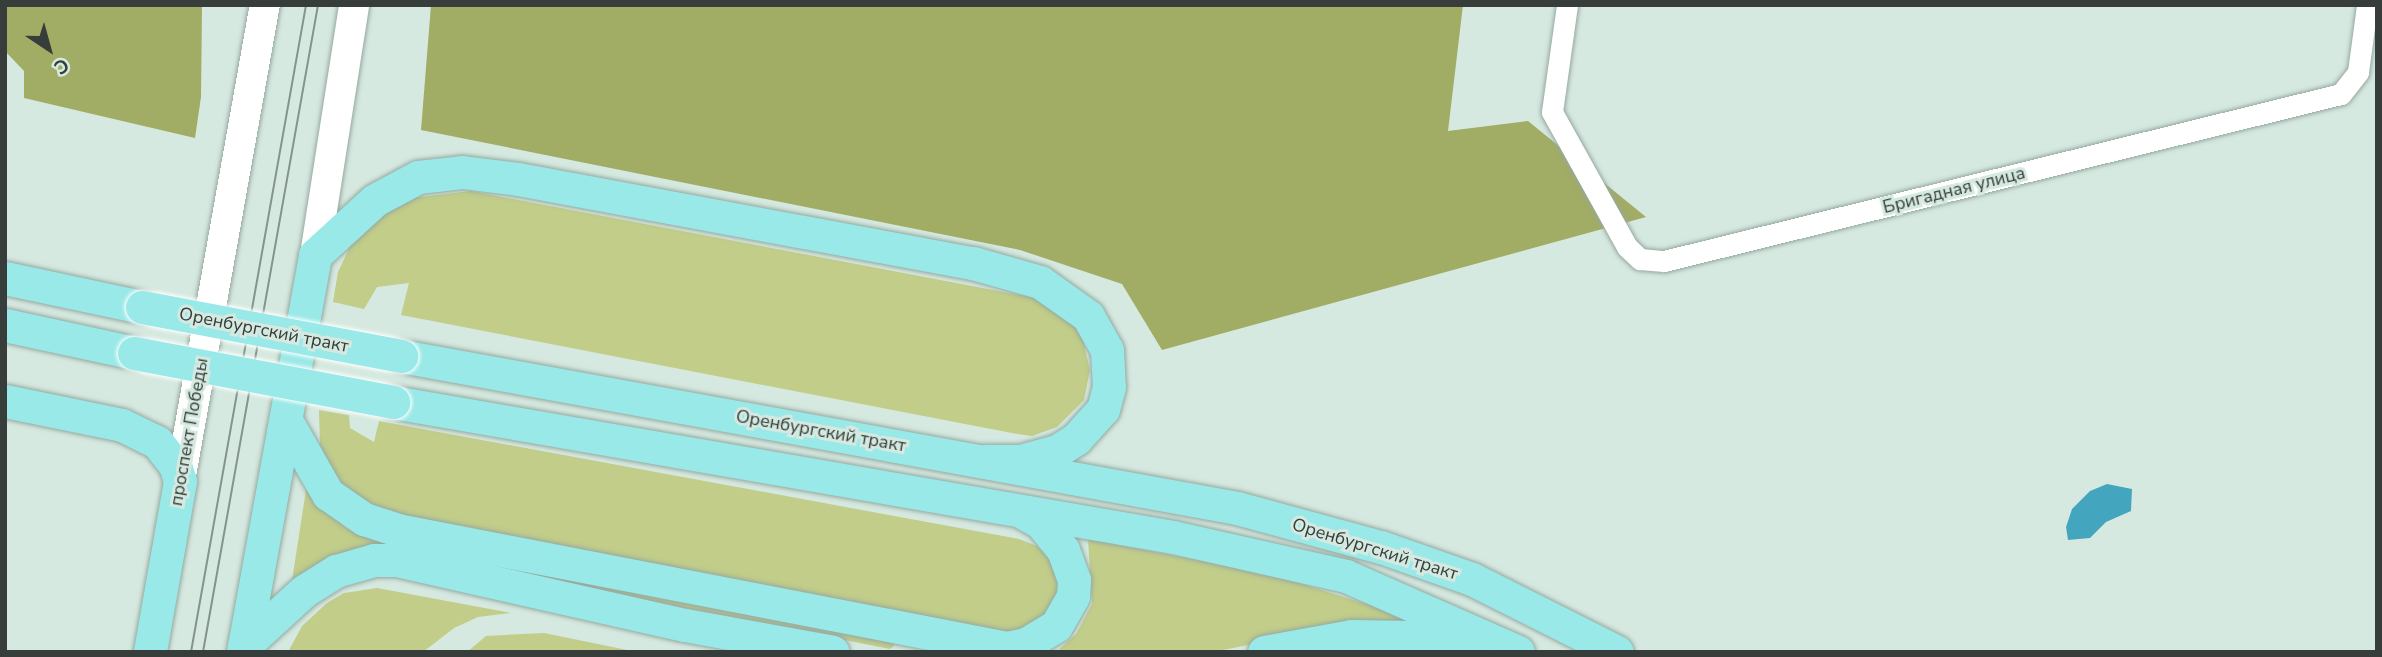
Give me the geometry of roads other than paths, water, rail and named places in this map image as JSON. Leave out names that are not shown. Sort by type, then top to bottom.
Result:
[{"type":"main road","name":"проспект Победы","points":[[150,652],[265,5]]},
{"type":"main road","points":[[244,649],[288,424],[354,5]]},
{"type":"main road","points":[[315,255],[393,188],[418,177],[462,172],[517,179],[1016,274],[1057,291],[1088,316],[1107,350],[1109,387],[1103,409],[1092,423],[1057,451],[1019,461],[985,461]]},
{"type":"main road","name":"Оренбургский тракт","points":[[5,278],[401,356],[1237,508],[1381,547],[1472,579],[1617,652]]},
{"type":"main road","name":"Оренбургский тракт","points":[[5,325],[134,353],[393,402],[1010,506],[1346,576],[1518,652]]},
{"type":"main road","points":[[5,401],[105,420],[146,435],[167,452],[180,481]]},
{"type":"main road","points":[[288,424],[328,494],[364,519],[397,530],[1007,648],[1026,644],[1056,626],[1073,596],[1074,580],[1054,535],[1010,506]]},
{"type":"main road","points":[[244,649],[304,591],[336,571],[374,560],[396,560],[685,625],[833,652]]},
{"type":"main road","points":[[1264,652],[1351,636],[1415,637],[1479,652]]},
{"type":"street","name":"Бригадная улица","points":[[1567,5],[1552,112],[1626,247],[1640,259],[1664,261],[2341,94],[2358,72],[2367,5]]},
{"type":"street","points":[[1378,652],[1415,637]]},
{"type":"water","points":[[2107,484],[2132,489],[2131,511],[2106,522],[2090,538],[2068,540],[2066,527],[2072,509],[2090,491]]},
{"type":"tram line","points":[[191,652],[306,5]]},
{"type":"tram line","points":[[203,652],[318,5]]}]
